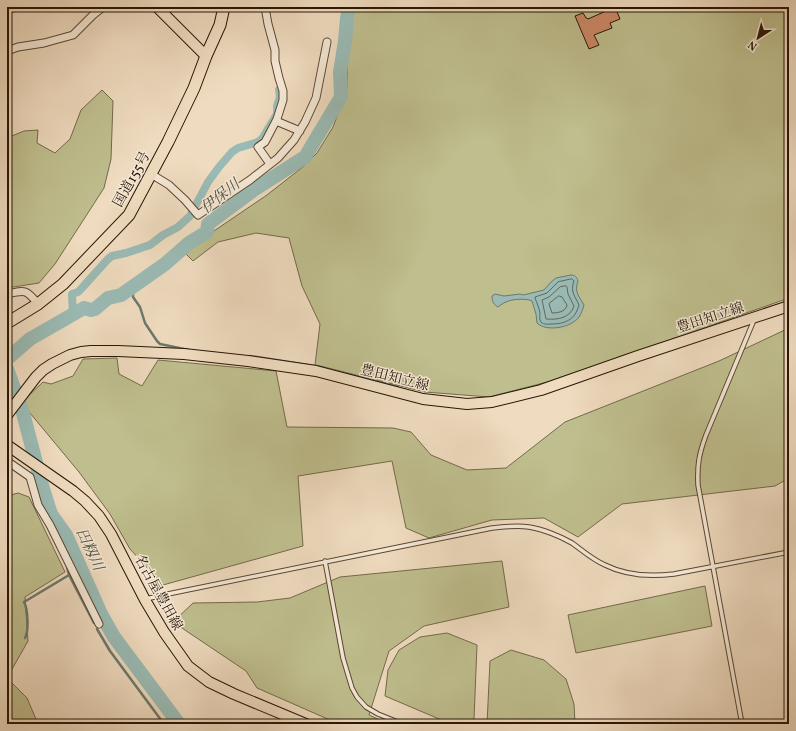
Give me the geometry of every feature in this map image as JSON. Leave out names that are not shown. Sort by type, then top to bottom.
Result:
[{"type":"highway","name":"国道155号","points":[[7,323],[38,304],[63,284],[129,215],[194,88],[220,25],[224,7]]},
{"type":"main road","points":[[157,7],[206,56]]},
{"type":"main road","name":"豊田知立線","points":[[7,415],[43,370],[58,360],[70,355],[91,351],[184,354],[248,361],[316,371],[423,399],[468,404],[492,402],[541,390],[789,306]]},
{"type":"main road","name":"名古屋豊田線","points":[[7,445],[70,489],[85,501],[99,516],[145,600],[164,632],[188,666],[209,682],[306,724]]},
{"type":"street","points":[[7,7],[24,7]]},
{"type":"street","points":[[7,51],[18,46],[44,43],[74,35],[103,7]]},
{"type":"street","points":[[265,7],[275,50],[275,61],[283,91],[283,100],[276,121],[265,142],[258,147],[270,164]]},
{"type":"street","points":[[151,174],[169,185],[198,215],[250,180],[278,158],[300,131],[316,98],[327,42]]},
{"type":"street","points":[[276,121],[300,131]]},
{"type":"street","points":[[7,294],[21,291],[26,292],[30,294],[38,304]]},
{"type":"street","points":[[7,461],[30,477],[38,505],[50,525],[99,624]]},
{"type":"lane","points":[[742,724],[698,485],[698,468],[700,451],[706,435],[755,317]]},
{"type":"lane","points":[[145,600],[325,561],[492,528],[514,526],[528,527],[555,535],[570,542],[604,565],[628,573],[641,575],[656,576],[674,574],[789,552]]},
{"type":"lane","points":[[325,561],[343,658],[352,688],[357,697],[366,706],[378,714],[403,724]]},
{"type":"shaded area","points":[[356,7],[789,7],[789,298],[559,379],[489,397],[425,392],[315,365],[320,324],[302,286],[289,238],[256,233],[218,242],[193,261],[185,253],[208,235],[267,195],[304,166],[317,153],[333,127],[347,89],[347,37]]},
{"type":"shaded area","points":[[102,90],[113,101],[111,159],[104,188],[55,264],[39,283],[7,288],[7,138],[24,131],[38,130],[37,143],[55,153],[70,139],[81,110]]},
{"type":"shaded area","points":[[789,328],[789,478],[775,486],[622,504],[578,537],[544,518],[492,520],[429,538],[406,528],[392,461],[298,476],[303,546],[163,585],[130,549],[110,514],[79,472],[25,407],[25,399],[43,382],[51,384],[73,376],[83,359],[117,358],[119,374],[142,386],[158,360],[276,371],[287,427],[393,428],[411,432],[431,455],[467,470],[506,468],[565,422],[719,361]]},
{"type":"shaded area","points":[[18,493],[29,497],[65,572],[25,597],[28,641],[7,678],[7,496]]},
{"type":"shaded area","points":[[502,561],[509,607],[424,626],[389,651],[369,715],[389,724],[339,724],[257,688],[246,671],[173,622],[193,603],[257,602],[290,598],[340,577]]},
{"type":"shaded area","points":[[705,586],[712,626],[576,653],[568,615]]},
{"type":"shaded area","points":[[447,633],[477,645],[474,719],[466,724],[451,724],[385,696],[388,670],[399,650],[420,637]]},
{"type":"shaded area","points":[[511,650],[544,660],[566,679],[574,704],[575,724],[487,724],[490,661]]},
{"type":"shaded area","points":[[7,678],[27,698],[38,724],[7,724]]},
{"type":"water","points":[[571,275],[575,276],[578,280],[577,291],[584,305],[579,317],[575,321],[565,326],[552,328],[541,326],[537,323],[532,301],[523,299],[512,300],[498,307],[493,301],[492,296],[495,294],[504,296],[523,295],[544,290],[556,278]]},
{"type":"building","points":[[615,7],[620,19],[610,23],[612,28],[594,35],[599,45],[589,49],[575,16],[583,13],[588,19]]},
{"type":"waterway","name":"伊保川","points":[[7,359],[30,339],[84,308],[91,310],[95,309],[108,298],[121,295],[165,264],[189,243],[207,232],[208,224],[255,189],[305,157],[341,97],[340,72],[349,7]]},
{"type":"waterway","points":[[73,314],[72,294],[78,292],[108,259],[112,256],[150,245],[163,235],[178,227],[190,216],[208,182],[232,152],[238,148],[258,142],[262,139],[277,114],[277,106],[280,97],[279,90]]},
{"type":"waterway","points":[[133,286],[133,297],[140,307],[145,323],[157,341],[160,344],[189,350]]},
{"type":"waterway","points":[[250,356],[321,367],[398,387]]},
{"type":"waterway","name":"田籾川","points":[[7,369],[23,413],[51,514],[66,535],[101,614],[114,637],[179,724]]},
{"type":"waterway","points":[[67,567],[69,575],[94,623]]},
{"type":"waterway","points":[[25,638],[28,620],[24,602],[69,575]]},
{"type":"waterway","points":[[97,629],[110,651],[164,724]]}]
